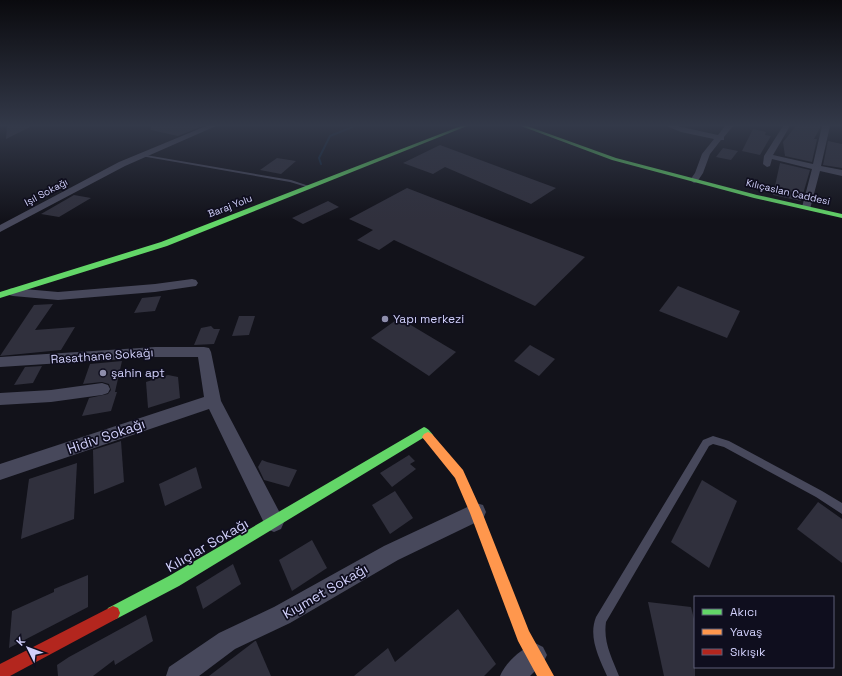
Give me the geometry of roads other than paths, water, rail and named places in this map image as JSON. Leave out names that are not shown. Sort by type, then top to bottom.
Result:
[{"type":"street","name":"Işıl Sokağı","points":[[0,229],[136,158]]},
{"type":"street","name":"Baraj Yolu","points":[[0,295],[164,244],[385,158]]},
{"type":"street","name":"Kılıçaslan Caddesi","points":[[610,158],[756,197],[842,216]]},
{"type":"street","points":[[694,180],[699,173],[705,158]]},
{"type":"street","points":[[769,158],[767,161],[842,172]]},
{"type":"street","points":[[806,207],[818,158]]},
{"type":"street","points":[[13,292],[58,296],[156,288],[192,283]]},
{"type":"street","name":"Rasathane Sokağı","points":[[0,362],[155,352],[204,352],[212,401]]},
{"type":"street","points":[[0,399],[51,396],[102,389]]},
{"type":"street","points":[[212,401],[274,522]]},
{"type":"street","name":"Hidiv Sokağı","points":[[0,472],[212,401]]},
{"type":"street","name":"Kılıçlar Sokağı","points":[[0,673],[174,581],[424,432],[459,474],[476,512]]},
{"type":"street","points":[[476,512],[523,636],[546,676]]},
{"type":"street","name":"Kıymet Sokağı","points":[[178,676],[227,641],[282,615],[392,553],[476,512]]},
{"type":"street","points":[[512,676],[535,655]]},
{"type":"lane","points":[[156,158],[291,181],[310,187]]},
{"type":"lane","points":[[613,676],[599,645],[598,630],[600,621],[706,443],[713,440],[726,444],[812,490],[842,508]]},
{"type":"waterway","points":[[319,158],[321,164]]},
{"type":"place","name":"Yapı merkezi","points":[[385,319]]},
{"type":"place","name":"şahin apt","points":[[103,373]]}]
